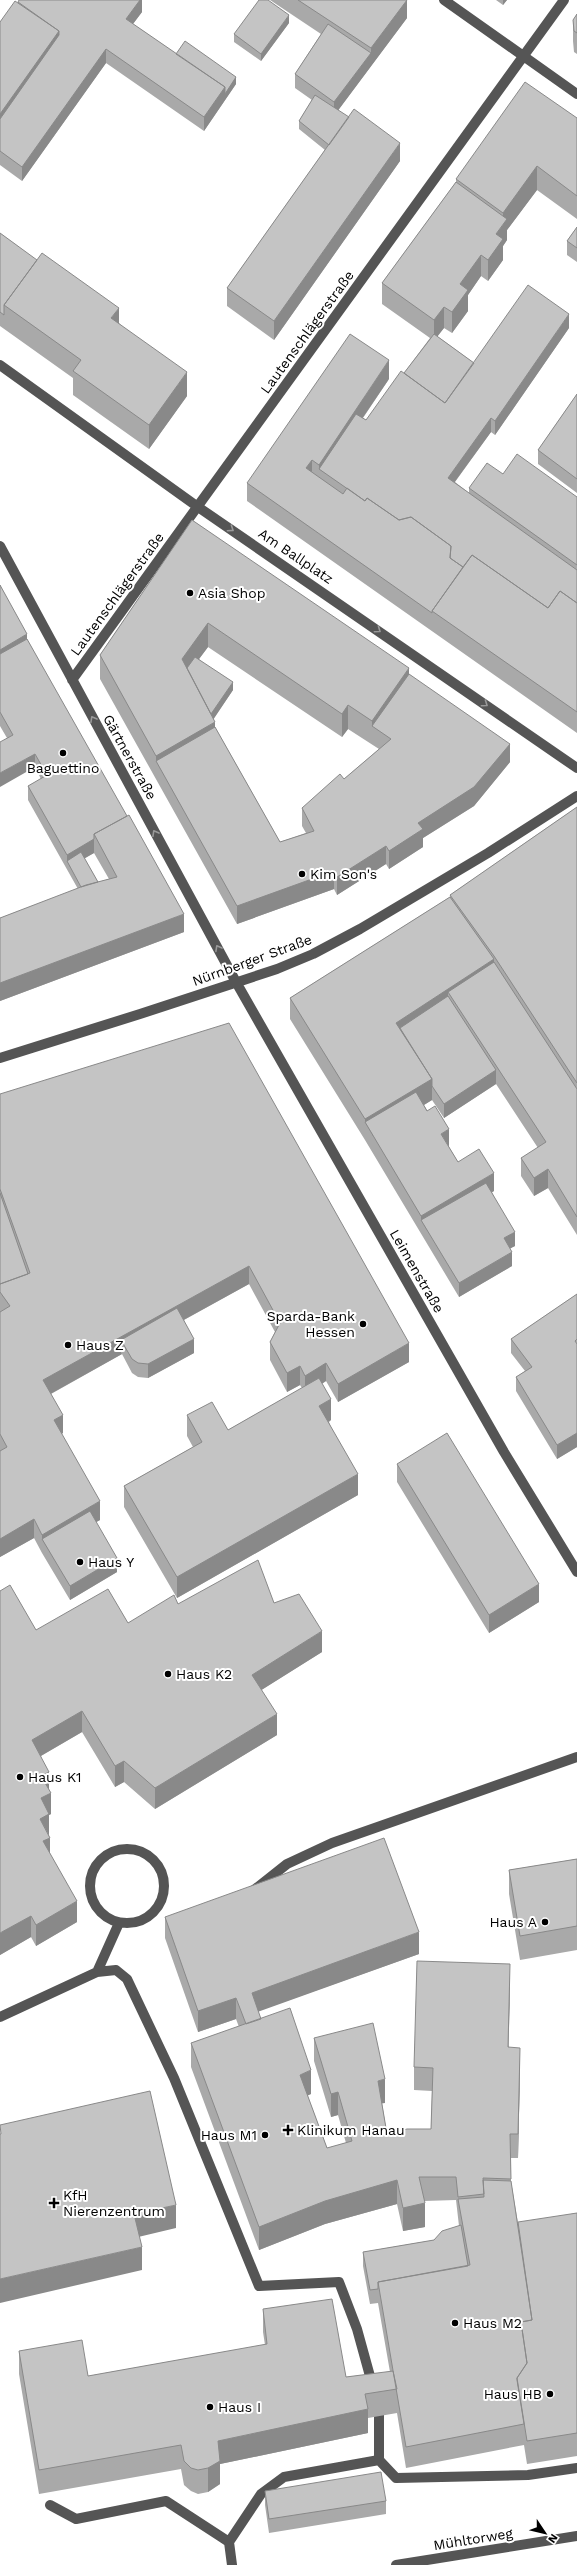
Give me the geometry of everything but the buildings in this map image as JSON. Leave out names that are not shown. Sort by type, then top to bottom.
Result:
[{"type":"street","points":[[444,0],[577,94]]},
{"type":"street","name":"Lautenschlägerstraße","points":[[72,680],[564,0]]},
{"type":"street","name":"Am Ballplatz","points":[[0,365],[198,507],[577,768]]},
{"type":"street","name":"Gärtnerstraße","points":[[0,546],[236,982]]},
{"type":"street","name":"Nürnberger Straße","points":[[0,1058],[236,982],[313,954],[360,929],[521,832],[577,796]]},
{"type":"street","name":"Leimenstraße","points":[[236,982],[504,1452],[577,1572]]},
{"type":"street","points":[[248,1896],[287,1864],[332,1844],[577,1756]]},
{"type":"street","points":[[128,1848],[140,1851],[151,1857],[159,1866],[164,1878],[165,1890],[161,1902],[154,1913],[143,1920],[132,1923],[119,1923],[108,1918],[99,1910],[92,1900],[90,1888],[96,1864],[105,1856],[116,1850],[128,1848]]},
{"type":"street","points":[[97,1972],[119,1923]]},
{"type":"street","points":[[0,2017],[97,1972],[116,1970],[126,1979],[174,2078],[259,2286],[339,2282],[357,2329],[375,2397]]},
{"type":"street","points":[[378,2415],[379,2460],[396,2478],[528,2475],[577,2468]]},
{"type":"street","points":[[232,2565],[229,2542],[261,2494],[284,2477],[379,2460]]},
{"type":"street","points":[[50,2505],[76,2519],[166,2501],[229,2542]]},
{"type":"street","name":"Mühltorweg","points":[[396,2565],[577,2536]]},
{"type":"place","name":"Asia Shop","points":[[190,593]]},
{"type":"place","name":"Baguettino","points":[[63,753]]},
{"type":"place","name":"Kim Son's","points":[[302,874]]},
{"type":"place","name":"Sparda-Bank Hessen","points":[[363,1324]]},
{"type":"place","name":"Haus Z","points":[[68,1345]]},
{"type":"place","name":"Haus Y","points":[[80,1562]]},
{"type":"place","name":"Haus K2","points":[[168,1674]]},
{"type":"place","name":"Haus K1","points":[[20,1777]]},
{"type":"place","name":"Haus A","points":[[545,1922]]},
{"type":"place","name":"Klinikum Hanau","points":[[288,2130]]},
{"type":"place","name":"Haus M1","points":[[265,2135]]},
{"type":"place","name":"KfH Nierenzentrum","points":[[54,2203]]},
{"type":"place","name":"Haus M2","points":[[455,2323]]},
{"type":"place","name":"Haus HB","points":[[550,2394]]},
{"type":"place","name":"Haus I","points":[[210,2407]]}]
